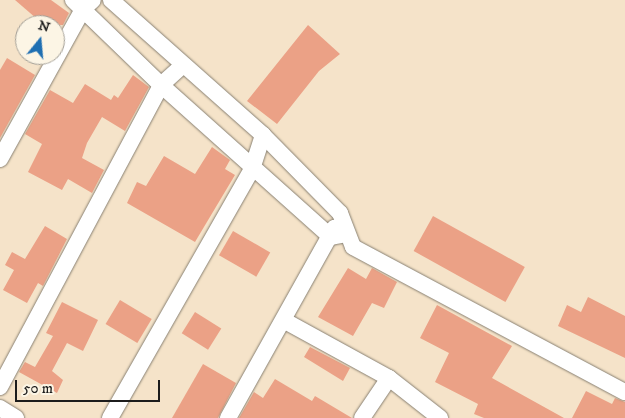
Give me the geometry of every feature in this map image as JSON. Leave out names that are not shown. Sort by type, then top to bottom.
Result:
[{"type":"street","points":[[111,0],[183,66],[263,135],[340,213],[338,236],[228,418]]},
{"type":"street","points":[[0,159],[83,3],[160,85],[252,169],[353,247],[379,263],[625,392]]},
{"type":"street","points":[[0,387],[160,85],[183,66]]},
{"type":"street","points":[[110,418],[252,169],[263,135]]},
{"type":"street","points":[[285,321],[389,378],[440,418]]},
{"type":"street","points":[[362,418],[389,378]]},
{"type":"street","points":[[0,408],[16,418]]},
{"type":"building","points":[[15,0],[51,0],[69,13],[65,21],[65,15],[32,15]]},
{"type":"building","points":[[308,25],[340,54],[319,71],[277,124],[247,101]]},
{"type":"building","points":[[7,58],[15,63],[15,65],[19,65],[35,75],[0,138],[0,70]]},
{"type":"building","points":[[133,75],[149,87],[125,131],[102,117],[87,143],[82,158],[104,170],[92,193],[68,179],[62,190],[28,172],[42,144],[25,134],[50,90],[73,103],[85,84],[111,100],[114,95],[118,98]]},
{"type":"building","points":[[212,147],[230,160],[225,169],[235,175],[195,242],[127,203],[137,182],[146,186],[164,156],[195,174]]},
{"type":"building","points":[[433,216],[525,267],[505,302],[414,251]]},
{"type":"building","points":[[45,226],[67,239],[43,286],[38,283],[27,303],[3,290],[14,270],[5,265],[12,252],[25,259]]},
{"type":"building","points":[[233,231],[270,252],[256,277],[219,255]]},
{"type":"building","points":[[348,268],[366,279],[372,268],[397,282],[384,308],[372,303],[353,336],[318,317]]},
{"type":"building","points":[[588,297],[625,316],[625,358],[558,326],[567,305],[581,312]]},
{"type":"building","points":[[120,300],[152,319],[137,343],[106,324]]},
{"type":"building","points":[[62,302],[98,320],[83,351],[67,343],[52,371],[63,380],[57,393],[19,372],[25,362],[35,367],[53,336],[46,333]]},
{"type":"building","points":[[437,305],[512,346],[492,378],[564,418],[484,418],[474,414],[478,404],[435,382],[449,353],[420,338]]},
{"type":"building","points":[[195,312],[221,328],[208,350],[182,333]]},
{"type":"building","points":[[310,347],[350,368],[343,381],[304,357]]},
{"type":"building","points":[[203,364],[236,383],[218,418],[172,418]]},
{"type":"building","points":[[275,379],[312,401],[315,396],[352,418],[239,418],[254,392],[263,398]]},
{"type":"building","points":[[586,391],[612,404],[615,398],[625,402],[625,418],[572,418]]}]
